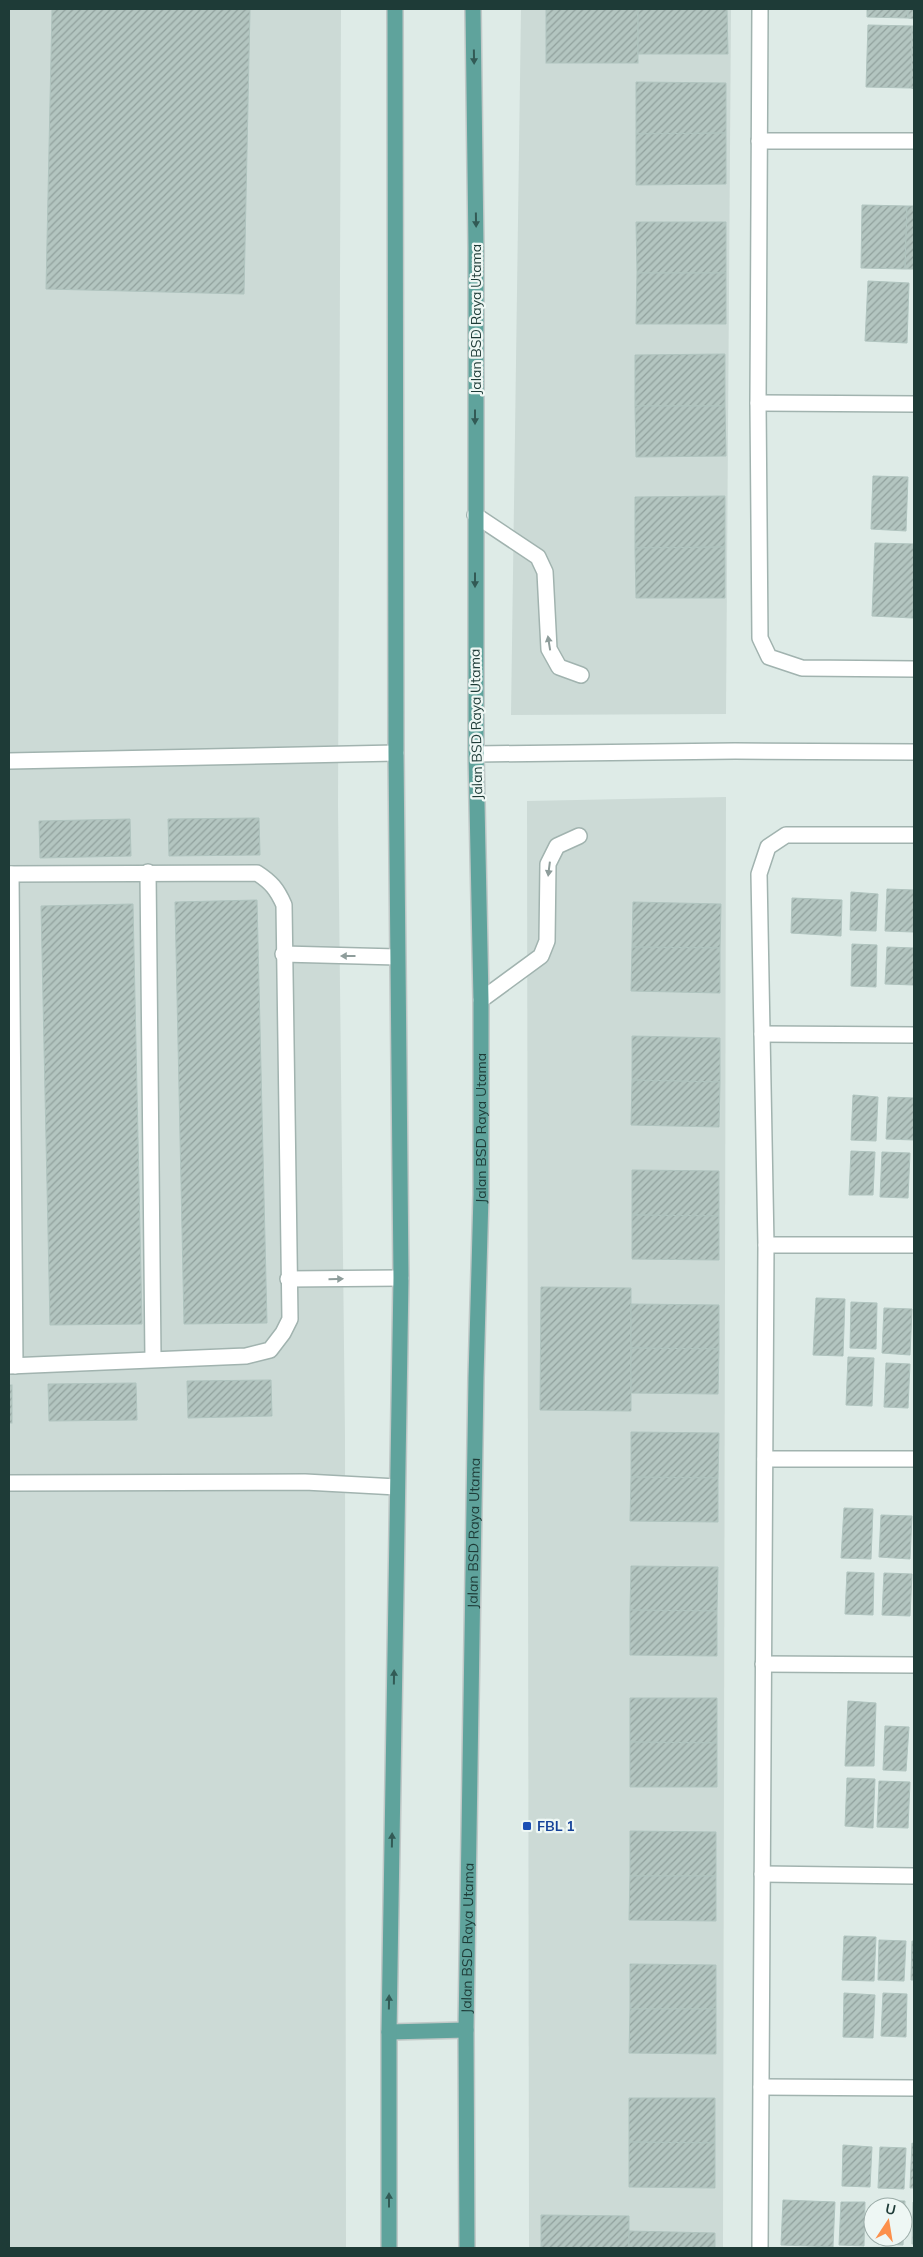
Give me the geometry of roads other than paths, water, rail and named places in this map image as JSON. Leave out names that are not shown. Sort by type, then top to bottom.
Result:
[{"type":"main road","points":[[389,2248],[389,2032],[401,1278],[396,753],[395,9]]},
{"type":"main road","name":"Jalan BSD Raya Utama","points":[[467,2248],[466,2030],[476,1378],[481,1195],[481,1000],[476,754],[476,248],[473,9]]},
{"type":"main road","points":[[389,2032],[466,2030]]},
{"type":"street","points":[[760,9],[758,403],[760,638],[769,658],[802,668],[914,669]]},
{"type":"street","points":[[759,142],[914,142]]},
{"type":"street","points":[[758,403],[914,404]]},
{"type":"street","points":[[475,515],[538,557],[545,572],[549,649],[560,667],[581,675]]},
{"type":"street","points":[[476,754],[735,750],[914,752]]},
{"type":"street","points":[[9,761],[396,753]]},
{"type":"street","points":[[760,2248],[766,1245],[759,874],[768,847],[786,835],[914,835]]},
{"type":"street","points":[[481,1000],[541,956],[547,941],[548,864],[558,846],[579,836]]},
{"type":"street","points":[[148,872],[153,1359]]},
{"type":"street","points":[[148,872],[257,873],[272,883],[284,905],[283,954],[290,1319],[283,1333],[270,1350],[246,1356],[12,1366],[10,874],[148,872]]},
{"type":"street","points":[[283,954],[397,956]]},
{"type":"street","points":[[762,1034],[914,1035]]},
{"type":"street","points":[[766,1245],[914,1244]]},
{"type":"street","points":[[288,1279],[401,1278]]},
{"type":"street","points":[[765,1459],[914,1460]]},
{"type":"street","points":[[9,1483],[305,1482],[397,1487]]},
{"type":"street","points":[[763,1664],[914,1665]]},
{"type":"street","points":[[762,1874],[914,1876]]},
{"type":"street","points":[[760,2087],[914,2088]]},
{"type":"place","name":"FBL 1","points":[[527,1826]]}]
